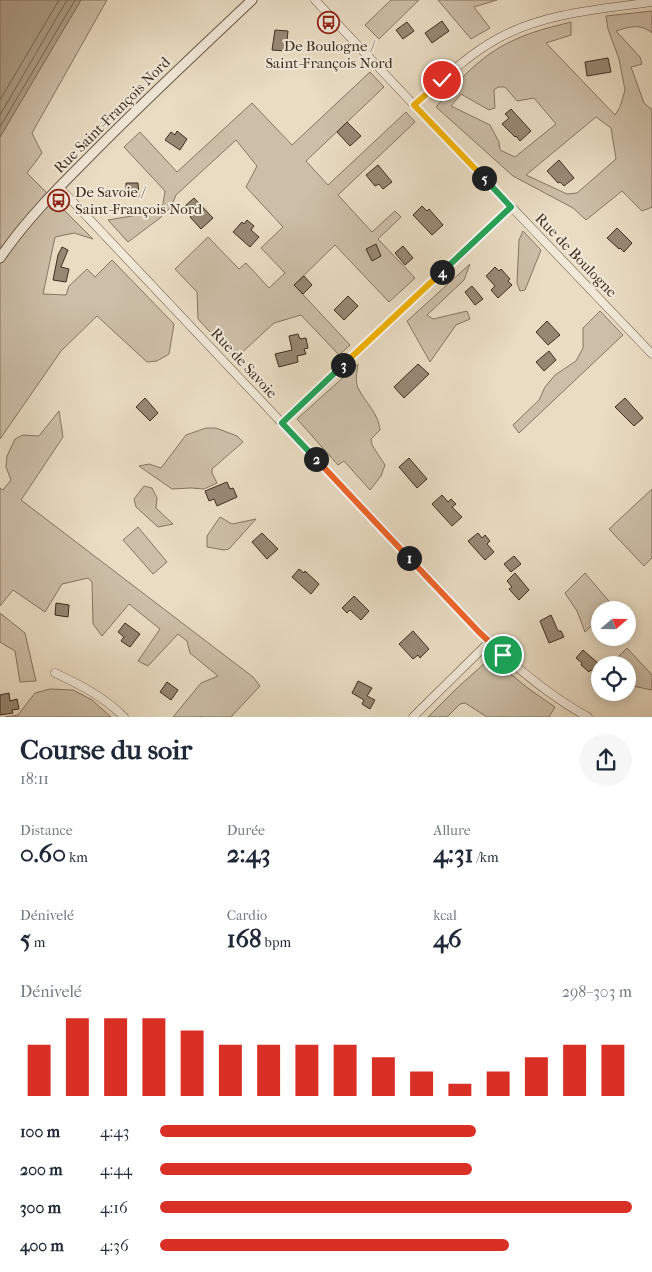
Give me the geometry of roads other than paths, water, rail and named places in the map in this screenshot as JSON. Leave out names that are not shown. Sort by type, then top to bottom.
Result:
[{"type":"street","name":"Rue Saint-François Nord","points":[[0,258],[24,225],[59,187],[117,128],[252,0]]},
{"type":"street","name":"Rue de Boulogne","points":[[315,0],[652,354]]},
{"type":"street","points":[[414,105],[470,56],[508,33],[570,14],[652,2]]},
{"type":"street","name":"Rue de Savoie","points":[[59,187],[489,642],[529,678],[576,711],[588,717]]},
{"type":"street","points":[[282,423],[511,207]]},
{"type":"street","points":[[413,717],[489,642]]},
{"type":"street","points":[[55,673],[98,695],[110,703],[124,717]]},
{"type":"water","points":[[0,0],[81,0],[0,137]]},
{"type":"place","name":"De Boulogne / Saint-François Nord","points":[[329,23]]},
{"type":"place","name":"De Savoie / Saint-François Nord","points":[[59,201]]}]
